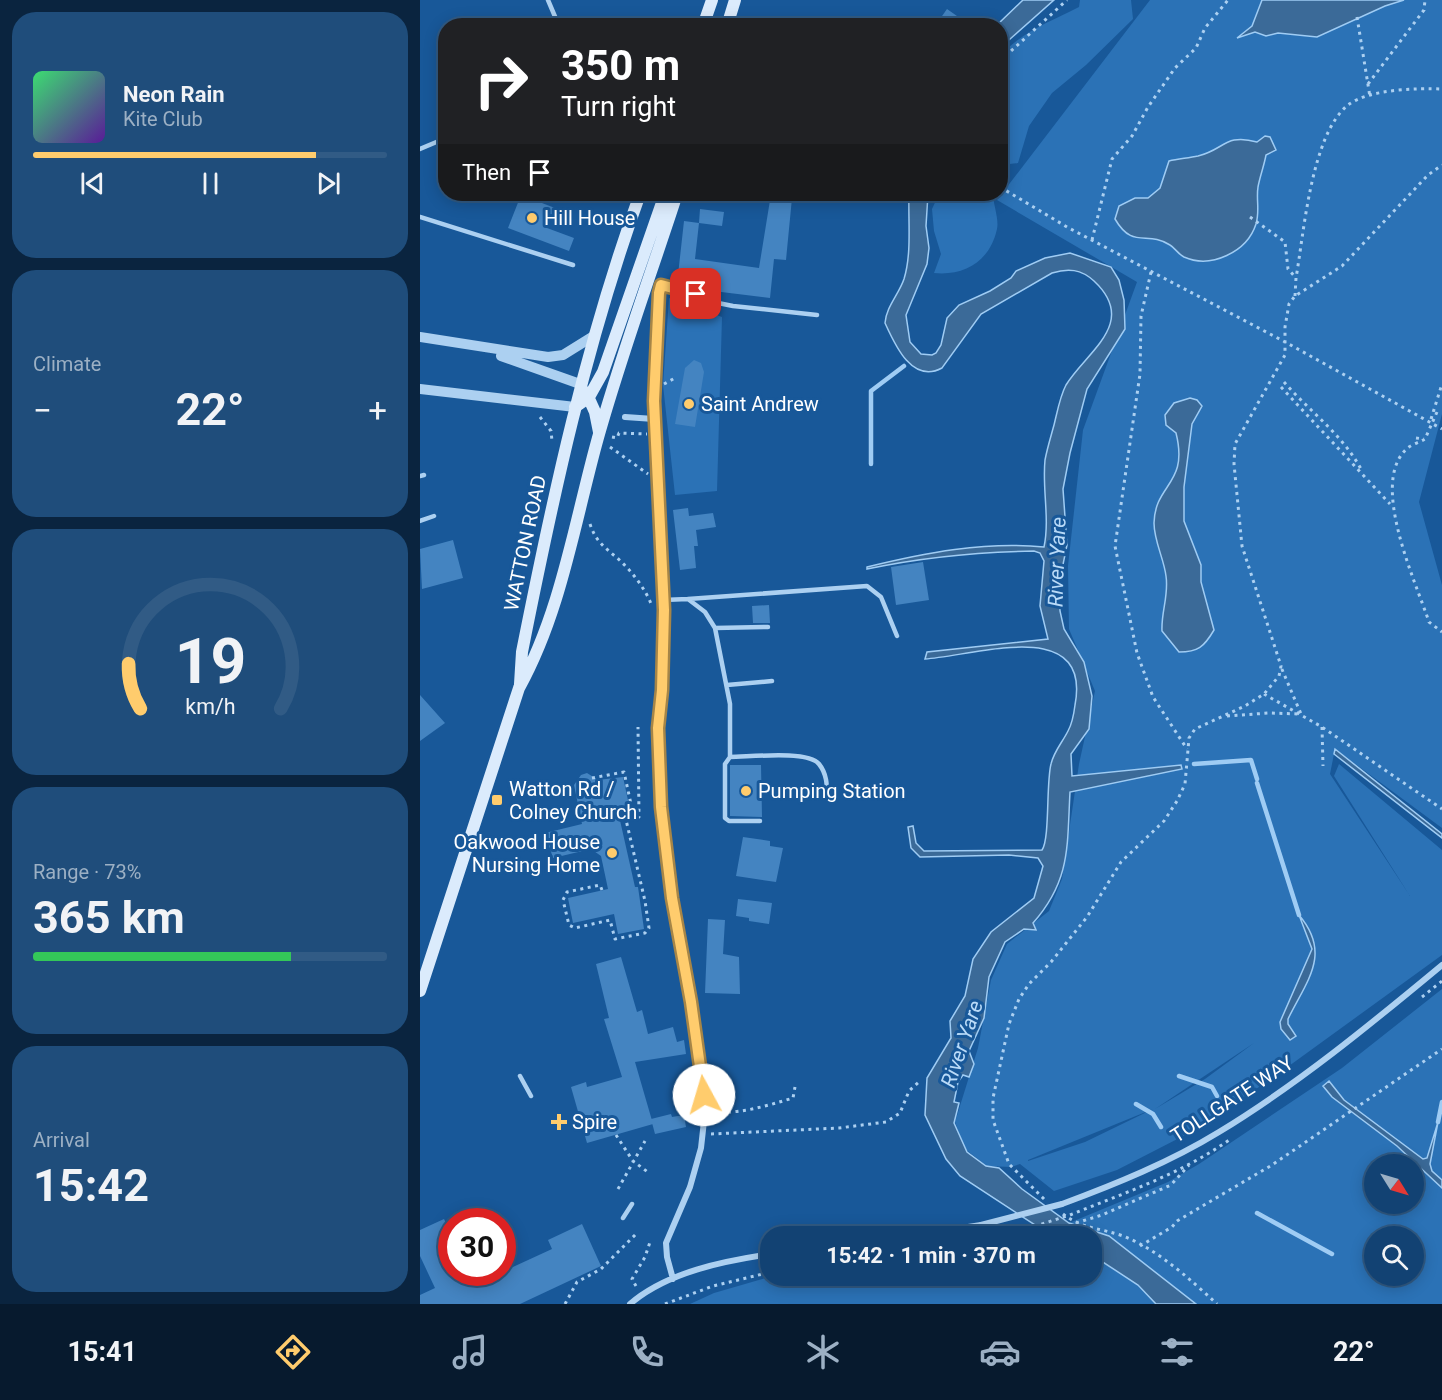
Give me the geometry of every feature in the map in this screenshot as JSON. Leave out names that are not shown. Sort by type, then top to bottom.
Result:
[{"type":"main road","points":[[706,18],[712,0]]},
{"type":"main road","points":[[729,18],[735,0]]},
{"type":"main road","name":"WATTON ROAD","points":[[519,688],[522,652],[580,384],[592,337],[638,201]]},
{"type":"main road","points":[[575,407],[590,397],[603,372],[663,201]]},
{"type":"main road","name":"WATTON ROAD","points":[[420,991],[519,688],[531,666],[551,611],[675,201]]},
{"type":"main road","points":[[580,384],[590,397],[605,435]]},
{"type":"street","points":[[659,297],[654,360],[654,435],[664,610],[662,690],[658,728],[661,807],[672,898],[691,1002],[705,1112],[704,1133],[690,1187],[666,1243],[673,1279]]},
{"type":"street","points":[[420,337],[480,349],[548,357],[563,356],[592,337]]},
{"type":"street","points":[[480,349],[580,384]]},
{"type":"street","points":[[420,389],[575,407]]},
{"type":"street","points":[[625,417],[654,419]]},
{"type":"street","name":"TOLLGATE WAY","points":[[975,1226],[1062,1204],[1167,1161],[1219,1132],[1353,1037],[1442,965]]},
{"type":"street","points":[[630,1304],[673,1279],[726,1262],[760,1256]]},
{"type":"lane","points":[[548,0],[556,18]]},
{"type":"lane","points":[[420,149],[438,141]]},
{"type":"lane","points":[[420,217],[573,265]]},
{"type":"lane","points":[[659,297],[661,285],[667,285],[713,302],[817,315]]},
{"type":"lane","points":[[420,521],[434,516]]},
{"type":"lane","points":[[663,600],[867,586],[881,597],[897,636]]},
{"type":"lane","points":[[688,599],[705,612],[715,628],[727,685],[730,757],[725,764],[725,818],[729,821],[760,821]]},
{"type":"lane","points":[[715,628],[768,627]]},
{"type":"lane","points":[[727,685],[772,681]]},
{"type":"lane","points":[[730,757],[805,756],[819,763],[827,780],[827,796]]},
{"type":"lane","points":[[520,1076],[531,1096]]},
{"type":"lane","points":[[623,1218],[632,1204]]},
{"type":"path","points":[[1008,55],[1067,0]]},
{"type":"path","points":[[1092,240],[1112,159],[1132,136],[1148,107],[1175,68],[1196,48],[1205,28],[1228,0]]},
{"type":"path","points":[[1368,84],[1424,10],[1425,0]]},
{"type":"path","points":[[1357,17],[1370,97]]},
{"type":"path","points":[[1301,714],[1254,591],[1242,546],[1234,464],[1235,444],[1285,355],[1286,315],[1295,296],[1316,168],[1327,136],[1349,104],[1387,91],[1442,89]]},
{"type":"path","points":[[1295,296],[1342,266],[1428,175],[1442,165]]},
{"type":"path","points":[[1008,191],[1092,240],[1287,343],[1442,429]]},
{"type":"path","points":[[1250,217],[1285,242],[1288,269],[1296,279]]},
{"type":"path","points":[[1151,272],[1141,316],[1140,374],[1115,546],[1141,664],[1153,697],[1187,749]]},
{"type":"path","points":[[1284,381],[1352,452],[1363,473]]},
{"type":"path","points":[[1431,421],[1431,412],[1442,384]]},
{"type":"path","points":[[1281,387],[1363,473],[1391,506],[1429,622],[1442,632]]},
{"type":"path","points":[[1391,506],[1396,462],[1409,446],[1425,439],[1431,421],[1437,412]]},
{"type":"path","points":[[535,413],[545,421],[551,431],[551,449]]},
{"type":"path","points":[[605,435],[617,438],[619,433],[654,435]]},
{"type":"path","points":[[1416,438],[1425,439]]},
{"type":"path","points":[[608,445],[638,469],[657,478]]},
{"type":"path","points":[[592,530],[598,541],[630,571],[647,594],[653,608],[664,610]]},
{"type":"path","points":[[993,1119],[993,1098],[1010,1024],[1019,999],[1087,916],[1121,862],[1164,821],[1185,784],[1189,738],[1195,729],[1225,716],[1264,694],[1279,676],[1281,666]]},
{"type":"path","points":[[1264,694],[1322,727],[1442,809]]},
{"type":"path","points":[[1225,716],[1269,713],[1301,714]]},
{"type":"path","points":[[592,778],[624,772],[634,819],[639,817],[638,727]]},
{"type":"path","points":[[1322,727],[1323,766]]},
{"type":"path","points":[[602,890],[600,885],[567,892],[563,900],[569,925],[575,928],[610,920],[615,939],[645,933],[649,928],[645,901],[623,807],[631,806]]},
{"type":"path","points":[[583,889],[584,894]]},
{"type":"path","points":[[1140,1246],[1272,1165],[1442,1049]]},
{"type":"path","points":[[704,1133],[747,1133],[885,1122],[900,1113],[909,1091],[921,1080]]},
{"type":"path","points":[[705,1112],[732,1113],[766,1107],[793,1098],[795,1087]]},
{"type":"path","points":[[616,1135],[633,1161],[650,1173]]},
{"type":"path","points":[[618,1189],[645,1141]]},
{"type":"path","points":[[1074,1223],[1102,1215],[1171,1185],[1190,1164]]},
{"type":"path","points":[[1036,1226],[1070,1215]]},
{"type":"path","points":[[566,1304],[577,1282],[601,1269],[637,1233]]},
{"type":"path","points":[[642,1295],[632,1279],[645,1257],[651,1239]]},
{"type":"path","points":[[1163,1260],[1217,1304]]},
{"type":"path","points":[[665,1304],[713,1286],[760,1275]]},
{"type":"shaded area","points":[[1080,0],[1131,0],[1133,19],[1086,65],[1052,93],[1029,126],[1018,163],[1008,164],[1008,48],[1018,39],[1047,22],[1079,7]]},
{"type":"shaded area","points":[[1150,0],[1442,0],[1442,414],[1419,502],[1442,585],[1442,828],[1335,749],[1330,774],[1410,896],[1334,776],[1339,764],[1442,850],[1442,955],[1271,1079],[1191,1132],[1117,1170],[1054,1191],[1020,1164],[1011,1167],[987,1166],[965,1149],[955,1122],[978,1048],[991,980],[1007,944],[1049,911],[1062,879],[1079,764],[1095,691],[1069,629],[1068,566],[1083,430],[1137,282],[999,201],[1008,201],[1008,186]],"holes":[[[1254,1043],[1205,1079],[1155,1109]],[[1153,1109],[1085,1142],[1028,1161]]]},
{"type":"shaded area","points":[[936,201],[994,201],[997,229],[989,250],[966,269],[934,273],[941,254],[934,231],[932,209]]},
{"type":"shaded area","points":[[669,298],[722,317],[717,491],[675,495],[663,385]]},
{"type":"shaded area","points":[[1442,989],[1442,1304],[1196,1304],[1109,1236],[1102,1234],[1102,1226],[1078,1226],[1069,1223],[1168,1182],[1199,1164],[1342,1068]]},
{"type":"shaded area","points":[[1102,1262],[1138,1285],[1156,1304],[690,1304],[714,1293],[760,1280],[760,1286],[1102,1286]]},
{"type":"water","points":[[1023,0],[1054,0],[1008,41],[1008,18],[1004,18]]},
{"type":"water","points":[[1262,0],[1404,0],[1385,6],[1317,37],[1278,33],[1266,36],[1255,32],[1237,38],[1252,26]]},
{"type":"water","points":[[1265,136],[1270,137],[1276,150],[1266,155],[1258,187],[1256,224],[1245,243],[1227,256],[1205,261],[1184,257],[1172,246],[1162,241],[1128,234],[1115,219],[1119,206],[1135,198],[1148,198],[1160,188],[1169,161],[1198,156],[1231,141],[1257,142]]},
{"type":"water","name":"River Yare","points":[[909,201],[928,201],[926,226],[929,248],[927,264],[906,315],[910,342],[921,354],[936,353],[941,345],[947,318],[959,305],[990,291],[1011,278],[1016,271],[1045,258],[1070,253],[1111,267],[1119,280],[1124,300],[1125,329],[1087,389],[1063,489],[1067,545],[1060,579],[1060,611],[1064,629],[1084,662],[1092,696],[1089,729],[1071,754],[1072,776],[1181,765],[1182,769],[1070,792],[1067,846],[1061,877],[1045,907],[1033,923],[1036,930],[1024,929],[1005,942],[989,977],[984,1018],[969,1051],[974,1064],[969,1077],[963,1075],[958,1082],[954,1102],[959,1103],[954,1123],[967,1152],[986,1166],[999,1168],[1022,1189],[1069,1223],[1078,1226],[1037,1226],[960,1176],[946,1159],[925,1115],[927,1078],[951,1038],[950,1021],[965,996],[973,959],[991,932],[1034,898],[1043,866],[1038,858],[1009,855],[920,857],[911,848],[908,827],[913,826],[916,843],[924,851],[1042,850],[1046,835],[1051,764],[1072,722],[1075,705],[1075,677],[1066,659],[1048,650],[1025,647],[925,659],[927,652],[1048,639],[1040,606],[1044,561],[1040,553],[1034,551],[929,558],[867,569],[867,567],[910,557],[977,547],[1044,547],[1046,536],[1045,460],[1060,399],[1066,385],[1104,336],[1110,324],[1111,310],[1107,296],[1089,277],[1074,271],[1063,270],[1052,273],[981,314],[942,368],[931,372],[922,371],[913,367],[906,360],[885,323],[888,311],[902,285],[909,248]]},
{"type":"water","points":[[1190,398],[1197,400],[1202,406],[1192,424],[1184,487],[1184,521],[1201,565],[1201,582],[1214,630],[1200,647],[1191,651],[1179,652],[1162,631],[1167,583],[1154,523],[1160,499],[1175,474],[1178,463],[1179,450],[1176,433],[1166,425],[1165,415],[1174,403]]},
{"type":"water","points":[[1335,749],[1442,834],[1442,838],[1334,754]]},
{"type":"water","points":[[1299,915],[1309,929],[1314,942],[1315,955],[1309,979],[1288,1019],[1288,1024],[1296,1036],[1290,1040],[1281,1029],[1280,1022],[1312,949]]},
{"type":"water","points":[[1329,1081],[1344,1100],[1416,1154],[1406,1154],[1332,1097],[1323,1086]]},
{"type":"water","points":[[1438,1122],[1430,1164],[1432,1171],[1442,1180],[1442,1188],[1424,1171],[1424,1159],[1427,1158]]},
{"type":"water","points":[[1102,1234],[1109,1236],[1196,1304],[1156,1304],[1138,1285],[1102,1262]]},
{"type":"building","points":[[947,9],[957,16],[956,18],[941,18]]},
{"type":"building","name":"Hill House","points":[[519,201],[537,201],[555,208],[547,228],[574,238],[569,251],[508,228]]},
{"type":"building","points":[[770,201],[792,201],[786,260],[774,259],[770,298],[697,289],[698,278],[678,275],[684,221],[699,223],[695,259],[759,268]]},
{"type":"building","points":[[700,209],[724,212],[722,226],[699,223]]},
{"type":"building","name":"Saint Andrew","points":[[694,360],[701,363],[704,372],[695,427],[675,424],[685,368]]},
{"type":"building","points":[[688,508],[689,516],[713,513],[716,527],[696,530],[698,546],[694,546],[696,568],[680,570],[673,510]]},
{"type":"building","points":[[453,540],[463,578],[422,589],[420,549]]},
{"type":"building","points":[[923,562],[929,600],[896,605],[891,567]]},
{"type":"building","points":[[769,605],[770,623],[753,623],[752,606]]},
{"type":"building","points":[[420,695],[445,723],[420,741]]},
{"type":"building","name":"Pumping Station","points":[[730,765],[761,765],[762,817],[730,816]]},
{"type":"building","name":"Oakwood House Nursing Home","points":[[587,773],[598,780],[623,777],[629,805],[617,807],[635,887],[638,887],[644,929],[618,934],[614,914],[573,923],[568,898],[608,889],[601,856],[591,849],[553,858],[545,833],[582,824],[574,785],[581,775]]},
{"type":"building","points":[[743,837],[770,841],[770,846],[783,848],[776,882],[736,876]]},
{"type":"building","points":[[738,899],[772,903],[769,924],[736,916]]},
{"type":"building","points":[[708,919],[725,920],[723,954],[739,957],[740,994],[705,993]]},
{"type":"building","points":[[621,957],[637,1012],[642,1010],[648,1034],[673,1027],[677,1042],[684,1040],[686,1054],[635,1062],[653,1124],[587,1143],[571,1087],[586,1082],[587,1087],[622,1077],[604,1019],[609,1018],[596,964]]},
{"type":"building","points":[[671,1114],[672,1117],[684,1115],[686,1127],[655,1134],[651,1119]]},
{"type":"building","points":[[438,1222],[438,1286],[516,1286],[516,1266],[552,1249],[548,1240],[582,1224],[601,1266],[520,1304],[420,1304],[420,1295],[435,1288],[420,1256],[420,1230]]},
{"type":"waterway","points":[[871,464],[871,391],[904,366]]},
{"type":"waterway","points":[[1194,764],[1251,760],[1257,779]]},
{"type":"waterway","points":[[1257,783],[1299,915]]},
{"type":"waterway","points":[[1179,1076],[1212,1087],[1217,1096]]},
{"type":"waterway","points":[[1438,1122],[1442,1102]]},
{"type":"waterway","points":[[1136,1104],[1153,1114],[1161,1127]]},
{"type":"waterway","points":[[1257,1213],[1332,1254]]},
{"type":"place","name":"Hill House","points":[[532,218]]},
{"type":"place","name":"Saint Andrew","points":[[689,404]]},
{"type":"place","name":"Pumping Station","points":[[746,791]]},
{"type":"place","name":"Watton Rd / Colney Church","points":[[497,800]]},
{"type":"place","name":"Oakwood House Nursing Home","points":[[612,853]]},
{"type":"place","name":"Spire","points":[[559,1122]]},
{"type":"route","points":[[696,294],[661,285],[654,360],[654,419],[664,610],[662,690],[658,728],[661,807],[672,898],[691,1002],[704,1095]]}]
